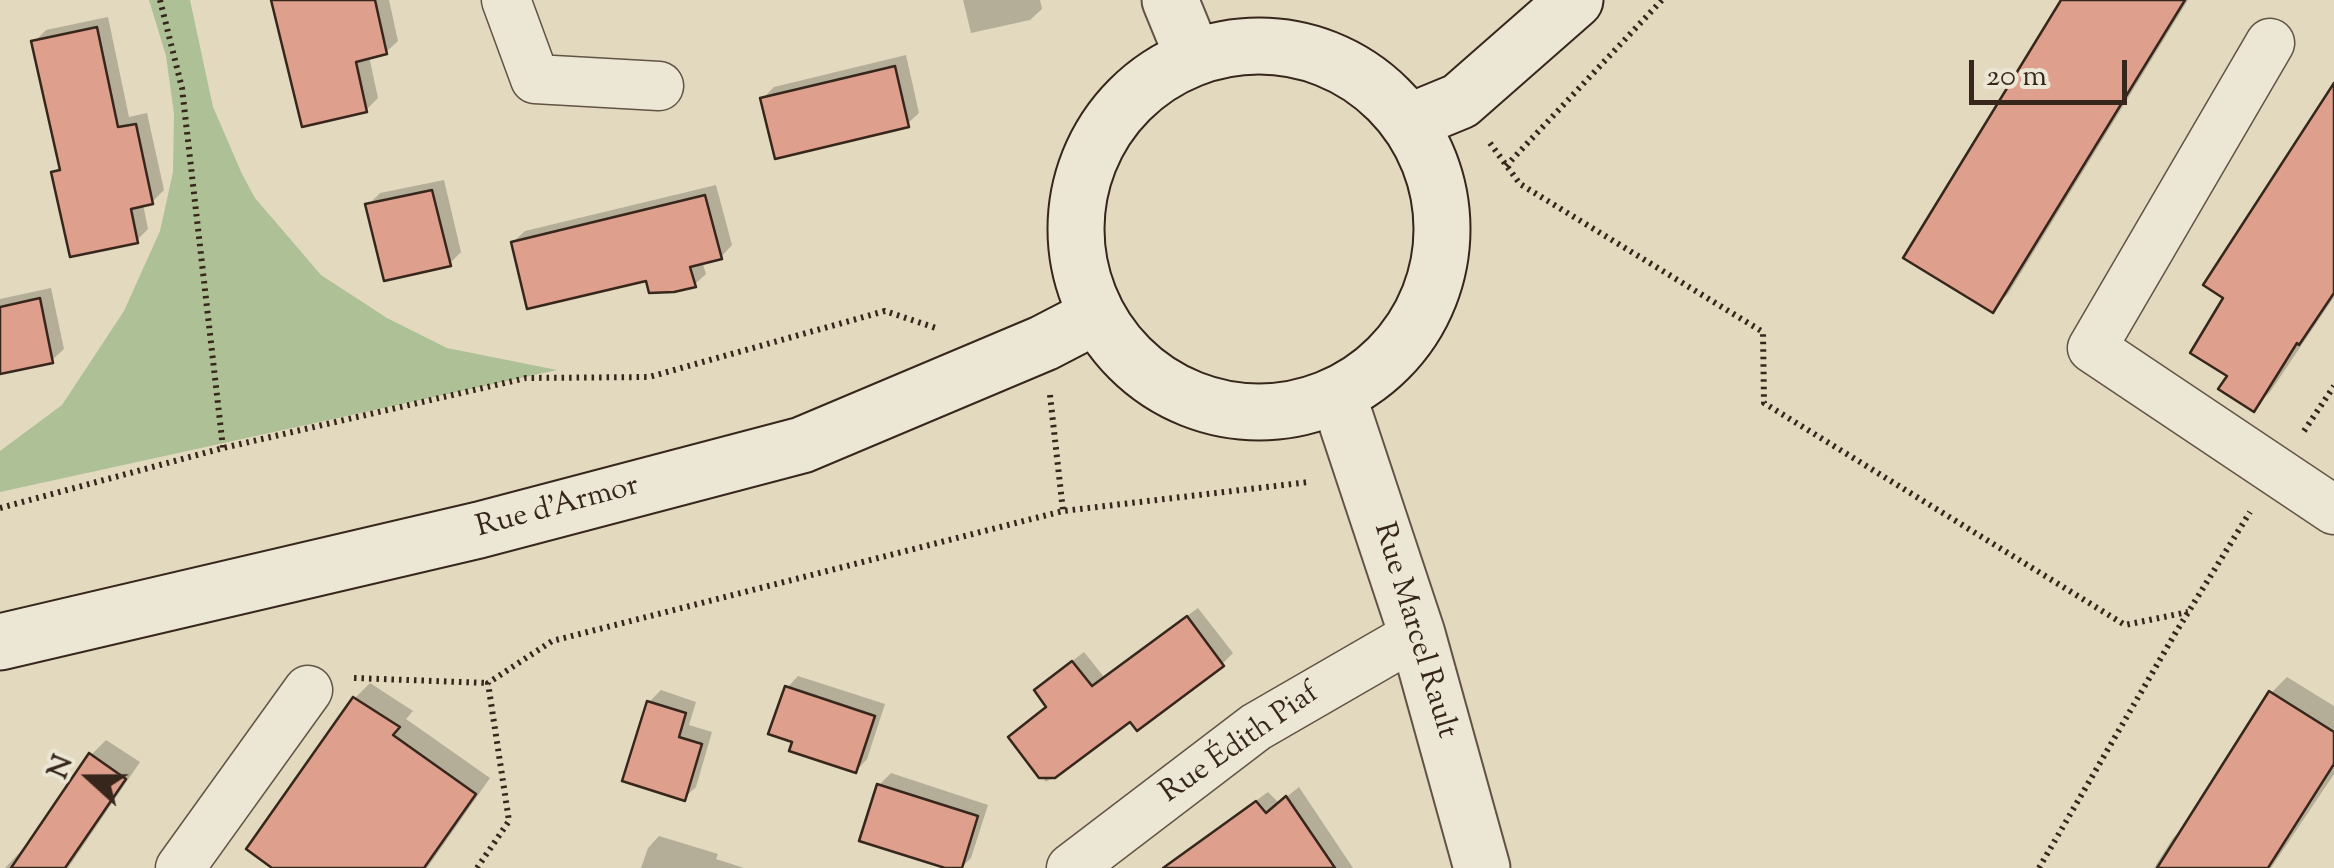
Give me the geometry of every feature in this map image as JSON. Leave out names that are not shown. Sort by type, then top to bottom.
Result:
[{"type":"main road","points":[[1170,0],[1194,56]]},
{"type":"main road","points":[[1409,122],[1460,101],[1575,0]]},
{"type":"main road","points":[[1252,44],[1312,52],[1367,79],[1409,122],[1434,170],[1442,222],[1437,276],[1416,325],[1382,366],[1338,396],[1284,412],[1265,412],[1228,411],[1175,394],[1130,360],[1096,316],[1076,257],[1078,194],[1099,136],[1139,88],[1194,56],[1252,44]]},
{"type":"main road","name":"Rue d'Armor","points":[[0,642],[479,530],[802,445],[1044,343],[1096,316]]},
{"type":"main road","name":"Rue Marcel Rault","points":[[1338,396],[1417,634],[1482,868]]},
{"type":"street","points":[[506,0],[535,79],[659,86]]},
{"type":"street","points":[[2270,43],[2092,348],[2334,510]]},
{"type":"street","name":"Rue Édith Piaf","points":[[1072,868],[1256,727],[1417,634]]},
{"type":"street","points":[[180,868],[308,690]]},
{"type":"path","points":[[160,0],[182,88],[223,448]]},
{"type":"path","points":[[1506,166],[1662,0]]},
{"type":"path","points":[[1460,101],[1520,184],[1762,332],[1764,403],[2126,625],[2188,612]]},
{"type":"path","points":[[0,508],[223,448],[526,378],[649,377],[886,311],[945,331]]},
{"type":"path","points":[[1044,343],[1063,511]]},
{"type":"path","points":[[2039,868],[2188,612],[2276,472]]},
{"type":"path","points":[[308,690],[354,678],[488,683],[552,641],[1063,511],[1364,475]]},
{"type":"path","points":[[478,868],[509,822],[488,683]]},
{"type":"green space","points":[[149,0],[190,0],[213,107],[242,174],[255,198],[321,275],[387,318],[447,348],[557,370],[0,492],[0,451],[62,405],[124,311],[160,231],[173,172],[174,114],[166,56]]},
{"type":"building","points":[[271,0],[375,0],[387,54],[356,62],[367,112],[302,127]]},
{"type":"building","points":[[2061,0],[2185,0],[1993,313],[1903,258]]},
{"type":"building","points":[[97,27],[118,127],[136,124],[153,204],[131,209],[138,243],[70,257],[51,172],[60,170],[31,41]]},
{"type":"building","points":[[895,66],[909,127],[775,159],[760,98]]},
{"type":"building","points":[[2334,83],[2334,293],[2254,412],[2218,389],[2227,376],[2190,353],[2223,298],[2203,285]]},
{"type":"building","points":[[432,190],[451,266],[384,281],[365,204]]},
{"type":"building","points":[[705,195],[722,259],[690,267],[696,287],[649,293],[646,281],[527,309],[511,242]]},
{"type":"building","points":[[40,298],[53,363],[0,374],[0,307]]},
{"type":"building","points":[[1187,616],[1224,666],[1137,731],[1130,722],[1055,778],[1039,778],[1008,737],[1046,707],[1034,690],[1072,661],[1092,686]]},
{"type":"building","points":[[785,686],[875,716],[856,773],[789,751],[792,742],[768,734]]},
{"type":"building","points":[[2269,691],[2334,732],[2334,764],[2268,868],[2157,868]]},
{"type":"building","points":[[353,697],[400,727],[393,735],[476,794],[424,868],[272,868],[246,849]]},
{"type":"building","points":[[647,701],[686,713],[679,737],[702,744],[685,801],[622,781]]},
{"type":"building","points":[[89,753],[126,779],[65,868],[11,868]]},
{"type":"building","points":[[877,784],[978,816],[962,868],[945,868],[859,841]]},
{"type":"building","points":[[1286,796],[1335,868],[1163,868],[1256,801],[1266,813]]}]
